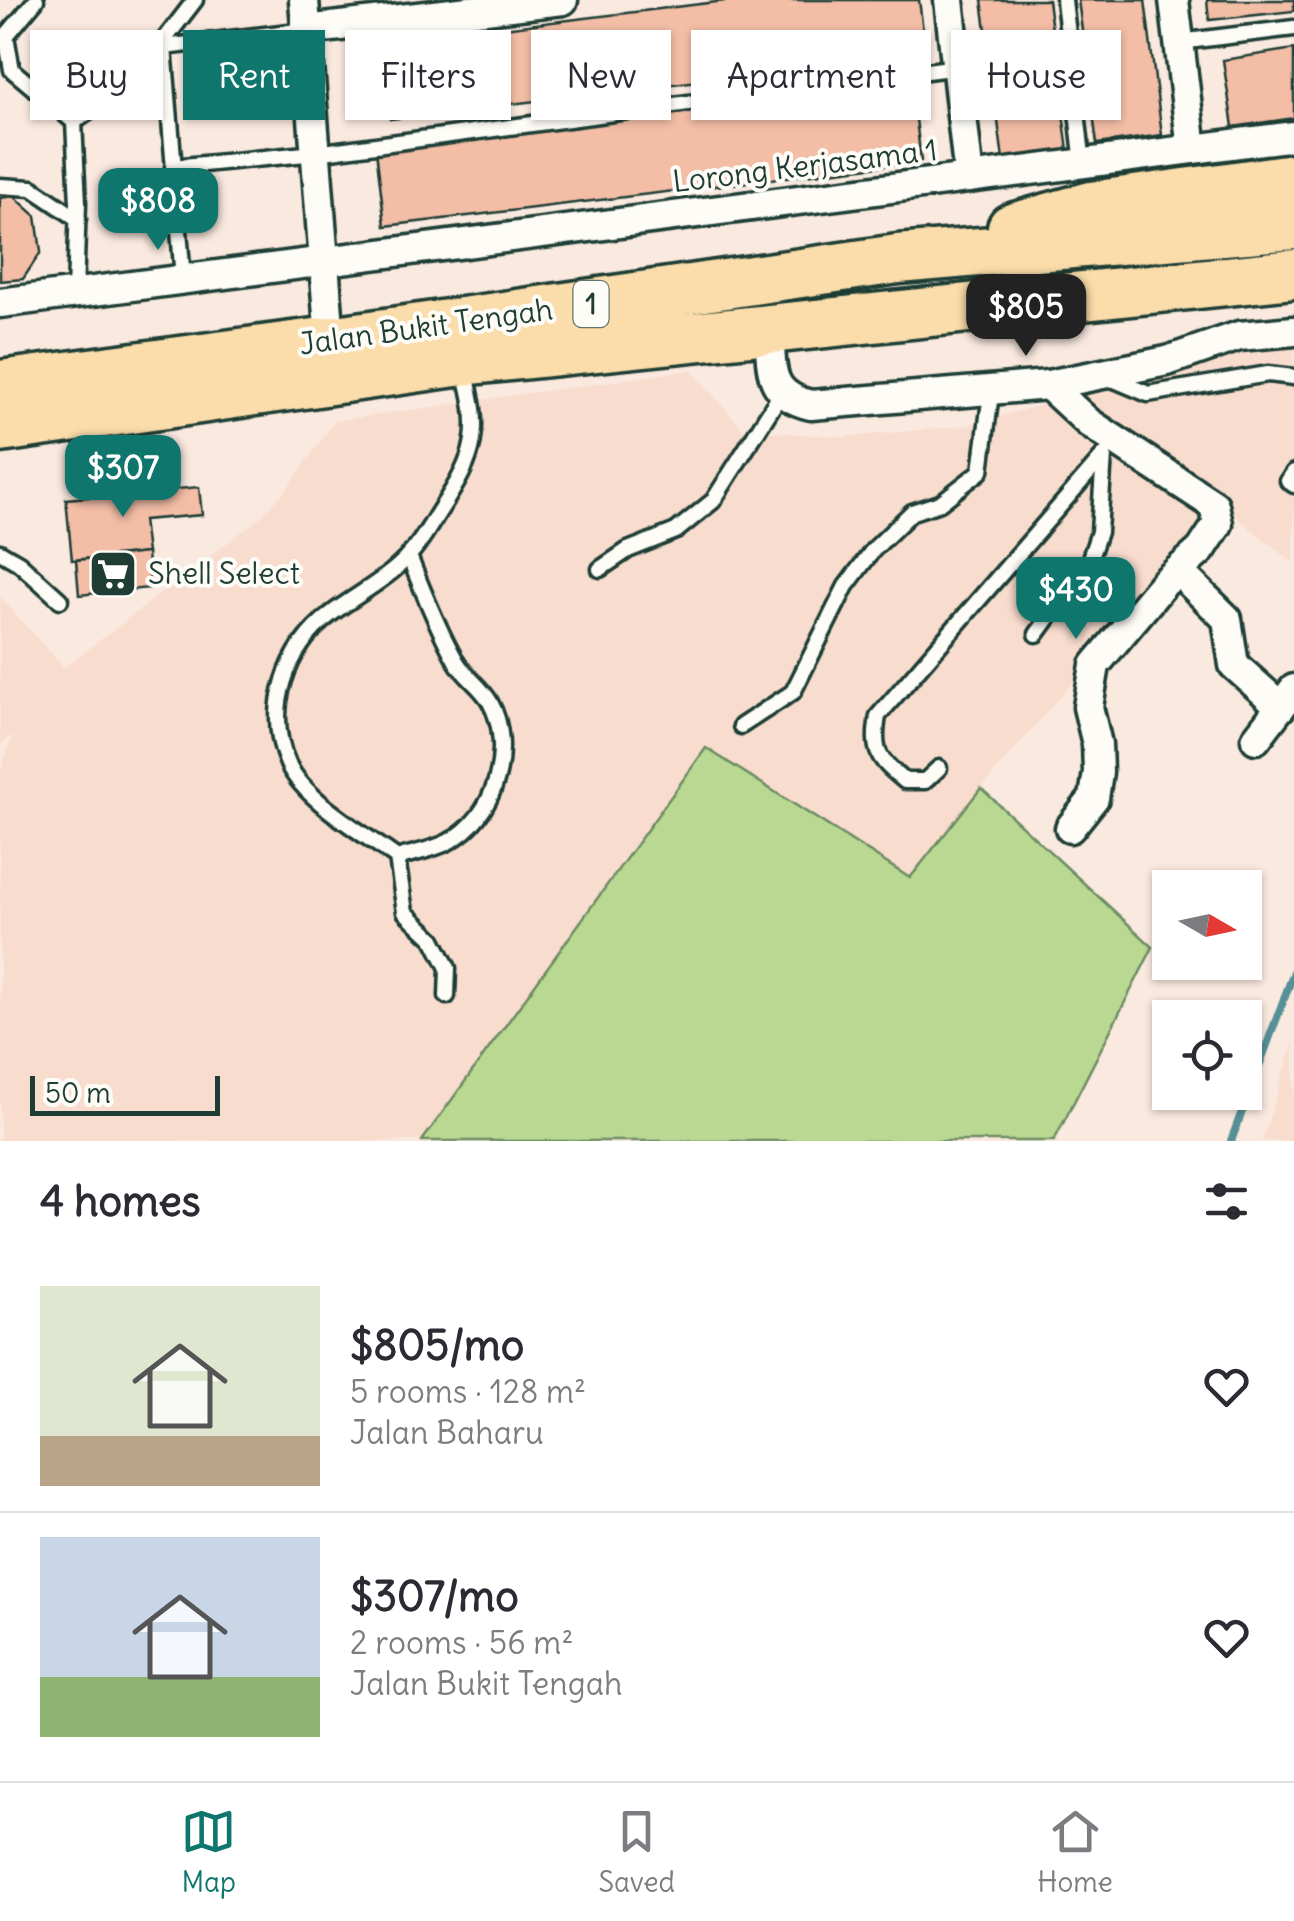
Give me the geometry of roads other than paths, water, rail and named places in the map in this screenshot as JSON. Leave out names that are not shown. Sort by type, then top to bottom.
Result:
[{"type":"highway","points":[[898,259],[1090,206],[1294,178]]},
{"type":"highway","name":"1","points":[[898,259],[1294,226]]},
{"type":"highway","name":"Jalan Bukit Tengah","points":[[0,384],[898,259]]},
{"type":"highway","name":"1","points":[[820,323],[1294,274]]},
{"type":"highway","points":[[820,323],[958,320],[1086,324],[1294,303]]},
{"type":"highway","name":"Jalan Bukit Tengah","points":[[0,428],[462,362],[820,323]]},
{"type":"street","points":[[304,0],[306,30],[563,0]]},
{"type":"street","points":[[949,0],[953,30]]},
{"type":"street","points":[[1174,0],[1192,150]]},
{"type":"street","points":[[313,120],[330,341]]},
{"type":"street","points":[[963,120],[969,178]]},
{"type":"street","name":"Lorong Kerjasama 1","points":[[0,303],[1294,136]]},
{"type":"street","points":[[769,328],[773,380],[793,401],[811,405],[1048,385],[1167,361],[1239,336],[1294,331]]},
{"type":"street","points":[[1048,385],[1072,410],[1214,506],[1218,524],[1201,550],[1095,664],[1088,707],[1097,744],[1096,785],[1094,798],[1070,828]]},
{"type":"street","points":[[1178,571],[1227,619],[1234,665],[1287,698],[1256,740]]},
{"type":"lane","points":[[36,0],[6,36],[12,70],[74,122],[78,219],[75,293]]},
{"type":"lane","points":[[74,122],[132,82],[195,0]]},
{"type":"lane","points":[[1064,0],[1083,164]]},
{"type":"lane","points":[[1179,42],[1294,28]]},
{"type":"lane","points":[[183,45],[164,47],[183,279]]},
{"type":"lane","points":[[173,167],[316,153],[951,68]]},
{"type":"lane","points":[[0,186],[32,188],[78,219]]},
{"type":"lane","points":[[446,996],[448,968],[433,940],[406,912],[397,858],[317,800],[288,765],[279,727],[278,698],[288,670],[315,629],[410,556],[464,474],[473,452],[474,404],[462,362]]},
{"type":"lane","points":[[1099,374],[1148,394],[1268,374],[1294,377]]},
{"type":"lane","points":[[600,569],[628,550],[676,531],[713,501],[782,392]]},
{"type":"lane","points":[[741,726],[793,692],[846,586],[873,550],[912,512],[940,503],[982,472],[991,392]]},
{"type":"lane","points":[[1037,634],[1088,564],[1099,532],[1104,454],[1089,422]]},
{"type":"lane","points":[[939,768],[925,781],[906,782],[883,763],[874,741],[878,716],[1104,454]]},
{"type":"lane","points":[[1294,472],[1288,481],[1294,484]]},
{"type":"lane","points":[[0,552],[19,563],[60,600]]},
{"type":"lane","points":[[397,858],[450,842],[472,822],[486,804],[503,756],[501,728],[489,699],[458,666],[430,611],[410,556]]},
{"type":"waterway","points":[[1231,1141],[1294,972]]},
{"type":"place","name":"Shell Select","points":[[113,574]]}]
